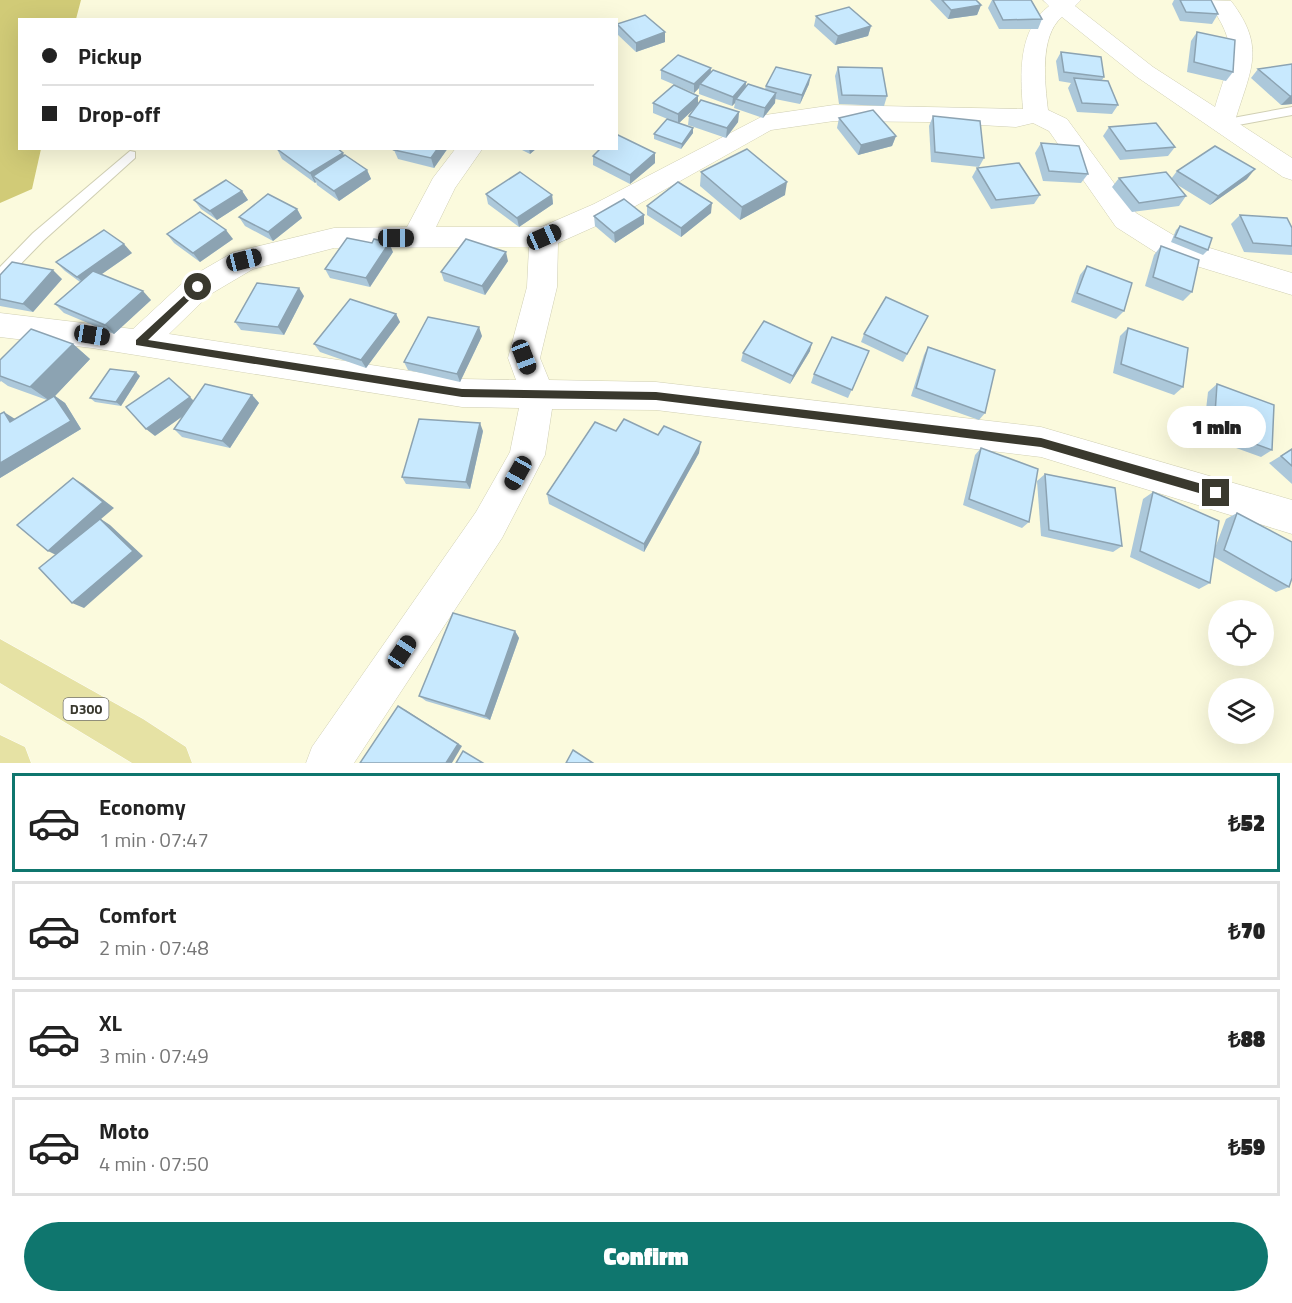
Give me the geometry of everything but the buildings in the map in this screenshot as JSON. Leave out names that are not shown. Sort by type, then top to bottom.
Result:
[{"type":"highway","name":"D300","points":[[0,660],[128,734],[170,763]]},
{"type":"highway","points":[[0,758],[9,763]]},
{"type":"street","points":[[1218,0],[1240,32],[1243,54],[1222,124]]},
{"type":"street","points":[[1036,114],[1031,68],[1045,20],[1062,2],[1145,72],[1292,171]]},
{"type":"street","points":[[139,343],[198,287],[244,260],[334,238],[544,237],[604,211],[765,123],[834,113],[927,114],[1017,119],[1036,114],[1058,124],[1126,219],[1170,247],[1292,284]]},
{"type":"street","points":[[416,238],[442,185],[468,150]]},
{"type":"street","points":[[328,763],[489,525],[527,455],[538,394],[524,357],[542,287],[544,237]]},
{"type":"street","points":[[0,325],[139,343],[462,393],[656,396],[1041,442],[1292,517]]},
{"type":"lane","points":[[1222,124],[1292,111]]},
{"type":"lane","points":[[0,276],[38,237],[130,155]]},
{"type":"shaded area","points":[[0,0],[81,0],[76,18],[18,18],[18,150],[41,150],[32,189],[0,203]]},
{"type":"route","points":[[198,287],[139,343],[462,393],[656,396],[1041,442],[1216,493]]}]
